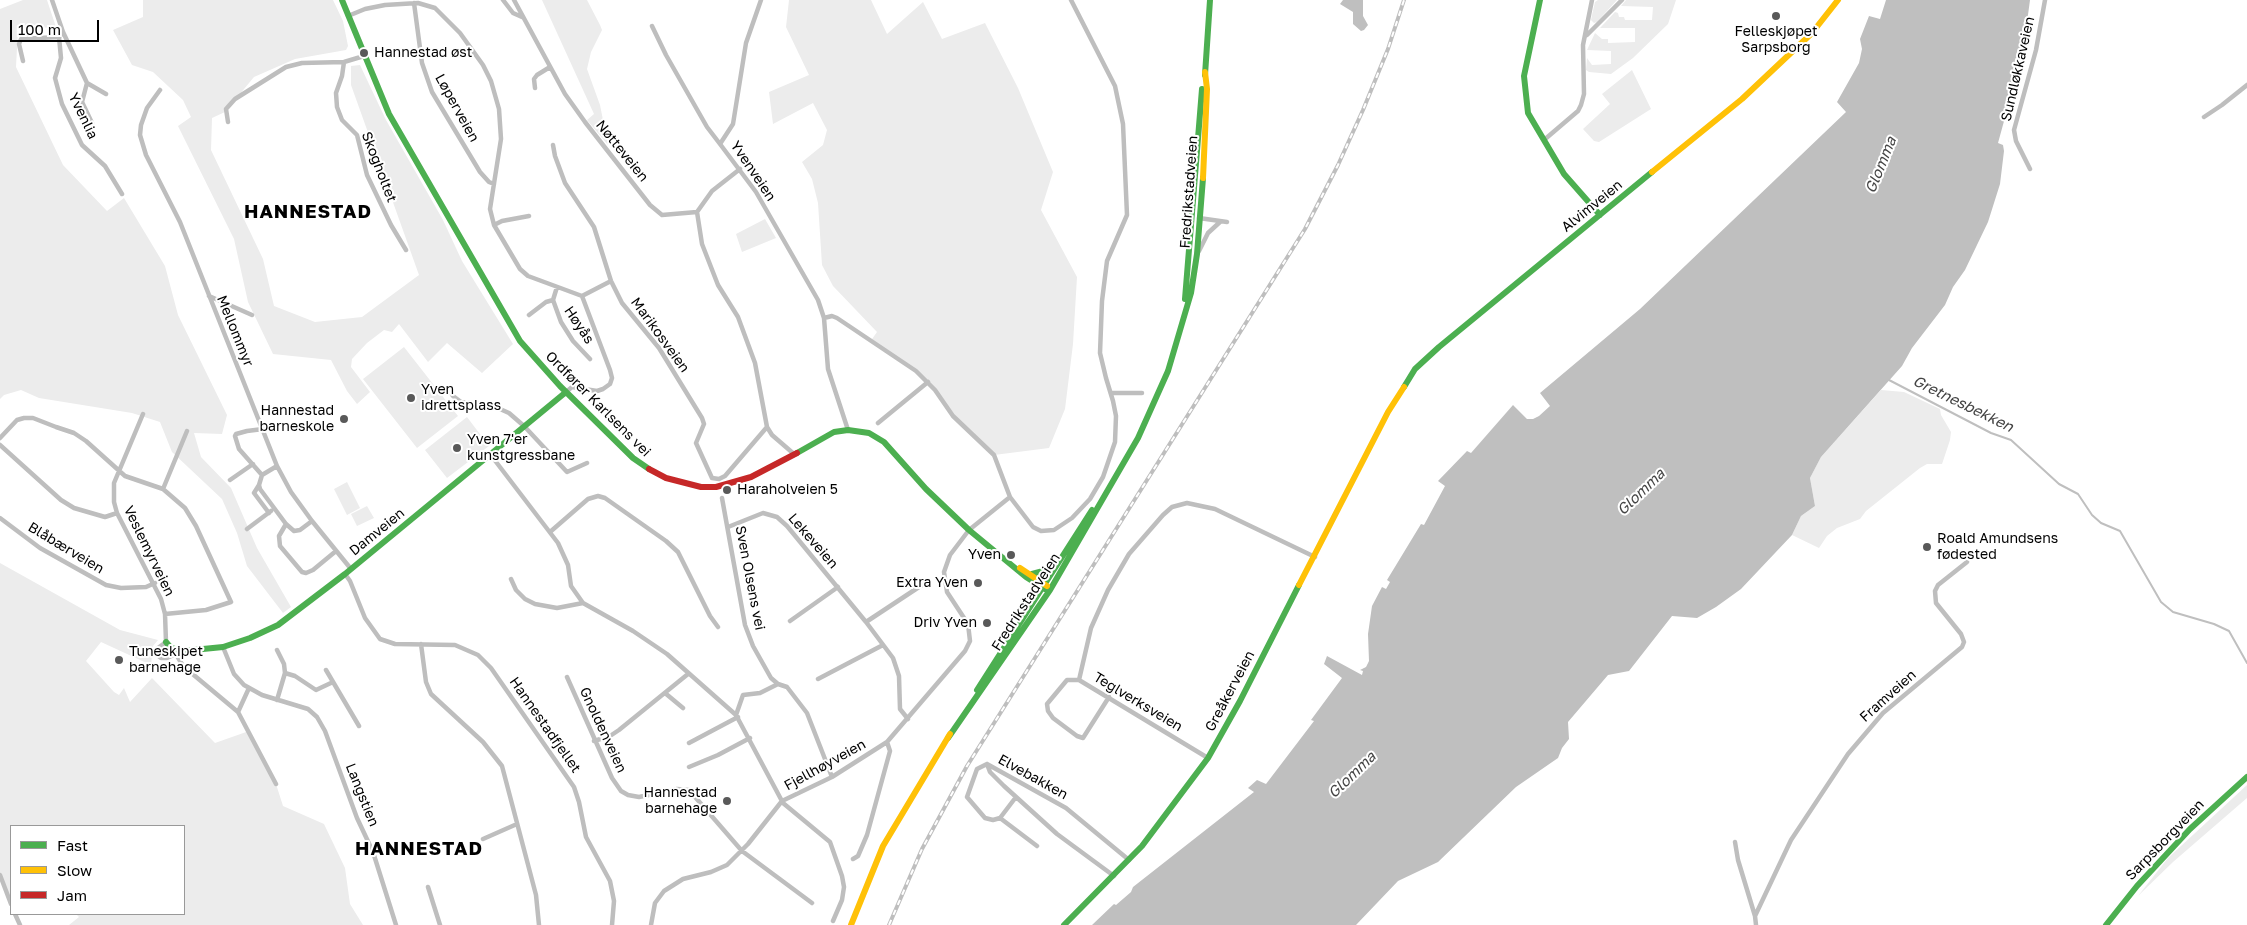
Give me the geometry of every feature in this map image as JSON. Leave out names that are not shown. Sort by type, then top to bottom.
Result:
[{"type":"main road","name":"Ordfører Karlsens vei","points":[[342,0],[389,114],[520,341],[566,392],[644,468],[682,484],[716,487],[770,469],[827,435],[848,430],[869,433],[884,442],[926,489],[969,530],[1012,564],[1050,590]]},
{"type":"main road","name":"Fredrikstadveien","points":[[852,925],[865,887],[883,846],[902,812],[948,738],[1006,658],[1050,590],[1138,438],[1157,398],[1178,342],[1184,313],[1210,0]]},
{"type":"main road","points":[[1540,0],[1525,67],[1523,88],[1528,113],[1564,174],[1600,216]]},
{"type":"main road","name":"Alvimveien","points":[[1375,439],[1407,380],[1425,359],[1742,99],[1812,33],[1838,0]]},
{"type":"main road","name":"Fredrikstadveien","points":[[1184,313],[1191,293],[1201,219],[1207,98],[1205,72]]},
{"type":"main road","name":"Damveien","points":[[183,650],[223,646],[250,638],[278,625],[345,574],[566,392]]},
{"type":"main road","name":"Greåkerveien","points":[[1064,925],[1129,860],[1163,820],[1208,758],[1375,439]]},
{"type":"main road","name":"Fredrikstadveien","points":[[948,738],[960,715],[1058,561],[1116,475]]},
{"type":"main road","points":[[1032,574],[1047,570],[1058,561]]},
{"type":"main road","name":"Ordfører Karlsens vei","points":[[1012,564],[1032,574],[1043,586]]},
{"type":"main road","points":[[166,642],[171,648],[183,650]]},
{"type":"main road","name":"Sarpsborgveien","points":[[2106,925],[2137,886],[2190,829],[2247,778]]},
{"type":"street","name":"Yvenlia","points":[[52,0],[63,32],[87,83],[106,94]]},
{"type":"street","points":[[503,0],[513,13],[522,16]]},
{"type":"street","name":"Nøtteveien","points":[[514,0],[565,94],[656,211],[662,215],[670,216],[697,212]]},
{"type":"street","name":"Yvenveien","points":[[760,0],[746,43],[733,124],[720,144],[756,192],[813,293],[824,318],[828,369],[848,430]]},
{"type":"street","points":[[824,318],[832,316],[837,318],[916,371],[928,382],[953,416],[994,455],[1010,497],[1027,520],[1042,532],[1048,532],[1063,526],[1082,509],[1103,477],[1112,454],[1116,430],[1116,416],[1100,353],[1102,301],[1107,261],[1127,215],[1123,124],[1116,86],[1071,0]]},
{"type":"street","points":[[1544,140],[1578,111],[1581,105],[1584,94],[1582,64],[1592,0]]},
{"type":"street","points":[[1586,36],[1622,0]]},
{"type":"street","name":"Sundløkkaveien","points":[[2030,169],[2016,141],[2014,130],[2036,50],[2045,0]]},
{"type":"street","points":[[348,16],[379,7],[414,3],[428,5],[448,20],[472,49],[491,81],[501,122],[501,139],[490,209],[494,225],[520,269],[539,281],[582,296],[612,281]]},
{"type":"street","name":"Løperveien","points":[[414,3],[422,63],[432,92],[480,172],[489,182],[494,184]]},
{"type":"street","points":[[652,26],[698,111],[720,144]]},
{"type":"street","points":[[23,61],[19,44],[21,39],[59,37],[63,32]]},
{"type":"street","name":"Yvenlia","points":[[59,37],[61,58],[55,78],[62,104],[82,145],[105,166],[122,194]]},
{"type":"street","points":[[228,122],[226,109],[235,99],[286,67],[302,63],[344,62],[364,56]]},
{"type":"street","name":"Skogholtet","points":[[344,62],[342,76],[336,92],[339,112],[344,122],[357,136],[368,175],[391,225],[406,250]]},
{"type":"street","points":[[535,88],[534,79],[537,74],[550,67]]},
{"type":"street","name":"Yvenlia","points":[[87,83],[82,102],[92,123]]},
{"type":"street","points":[[2204,116],[2222,106],[2247,86]]},
{"type":"street","name":"Mellommyr","points":[[160,90],[147,108],[141,125],[142,145],[172,204],[277,466],[291,492],[351,569]]},
{"type":"street","name":"Marikosveien","points":[[553,145],[565,183],[594,227],[612,281],[622,303],[659,348],[702,418],[704,424],[696,443],[710,475],[716,480],[725,476],[767,427]]},
{"type":"street","points":[[740,169],[712,191],[697,212],[709,265],[718,285],[738,317],[755,364],[767,427],[794,454]]},
{"type":"street","points":[[494,225],[502,221],[529,216]]},
{"type":"street","points":[[1192,217],[1227,222]]},
{"type":"street","points":[[1197,254],[1208,233],[1220,222]]},
{"type":"street","name":"Høyås","points":[[557,287],[553,300],[561,322],[573,341],[590,360]]},
{"type":"street","points":[[209,296],[252,314]]},
{"type":"street","points":[[566,392],[572,387],[597,391],[610,384],[612,378],[582,296]]},
{"type":"street","name":"Høyås","points":[[529,315],[546,302],[553,300]]},
{"type":"street","points":[[878,423],[928,382]]},
{"type":"street","points":[[447,387],[453,396],[461,402],[502,409],[524,426],[567,472],[587,463]]},
{"type":"street","points":[[1111,393],[1142,393]]},
{"type":"street","name":"Veslemyrveien","points":[[143,414],[119,471],[113,492],[117,513],[155,583],[165,614],[166,642]]},
{"type":"street","points":[[0,438],[18,420],[33,418],[74,433],[126,476],[163,489],[177,500],[188,513],[231,602],[206,610],[165,614]]},
{"type":"street","points":[[262,429],[247,431],[235,436],[239,449],[262,475]]},
{"type":"street","points":[[163,489],[187,431]]},
{"type":"street","points":[[0,446],[61,500],[74,508],[105,517],[117,513]]},
{"type":"street","points":[[490,454],[550,532],[563,552],[571,586],[583,603],[633,630],[667,654],[737,716],[782,802],[830,842],[844,886],[842,900],[833,921]]},
{"type":"street","points":[[230,480],[252,464]]},
{"type":"street","points":[[269,513],[254,493],[262,475],[277,466]]},
{"type":"street","points":[[259,485],[286,524],[297,532],[312,521]]},
{"type":"street","points":[[550,532],[588,499],[598,496],[606,498],[666,541],[678,552],[710,616],[718,627]]},
{"type":"street","points":[[969,530],[1010,497]]},
{"type":"street","name":"Sven Olsens vei","points":[[722,498],[745,625],[763,667],[778,684],[790,690],[807,713],[832,777]]},
{"type":"street","name":"Teglverksveien","points":[[1208,758],[1078,680],[1091,628],[1108,590],[1129,554],[1163,515],[1172,507],[1187,503],[1215,509],[1315,556]]},
{"type":"street","points":[[247,529],[274,509]]},
{"type":"street","name":"Lekeveien","points":[[728,527],[763,513],[777,517],[866,622],[897,666],[900,709],[908,719]]},
{"type":"street","name":"Blåbærveien","points":[[0,518],[40,548],[106,585],[121,588],[146,587],[155,583]]},
{"type":"street","points":[[286,524],[279,536],[280,546],[304,573],[313,570],[336,551]]},
{"type":"street","name":"Fjellhøyveien","points":[[652,925],[655,903],[664,891],[683,879],[723,868],[742,851],[782,802],[832,777],[887,742],[965,651],[970,641],[968,624],[950,598],[944,578],[945,566],[950,554],[969,530]]},
{"type":"street","name":"Framveien","points":[[1754,916],[1790,840],[1862,736],[1883,713],[1962,646],[1963,638],[1936,603],[1934,591],[1938,585],[1967,562]]},
{"type":"street","name":"Hannestadfjellet","points":[[345,574],[375,635],[386,642],[396,644],[449,644],[462,647],[478,655],[486,662],[567,775],[579,802],[586,838],[610,881],[614,901],[612,925]]},
{"type":"street","points":[[511,579],[516,590],[525,599],[535,604],[557,608],[583,603]]},
{"type":"street","points":[[866,622],[922,584]]},
{"type":"street","points":[[790,621],[838,588]]},
{"type":"street","points":[[166,642],[158,648],[158,656],[167,658],[176,654],[183,666],[238,712],[276,784]]},
{"type":"street","points":[[421,644],[428,689],[438,702],[484,742],[502,766],[536,895],[540,925]]},
{"type":"street","points":[[818,679],[883,645]]},
{"type":"street","name":"Langstien","points":[[223,646],[234,674],[248,688],[262,695],[302,707],[314,713],[325,731],[357,818],[373,852],[396,925]]},
{"type":"street","name":"Damveien","points":[[176,654],[183,650]]},
{"type":"street","points":[[277,650],[284,664],[285,673],[277,700]]},
{"type":"street","points":[[326,670],[359,726]]},
{"type":"street","points":[[285,673],[296,676],[316,690],[333,682]]},
{"type":"street","points":[[594,741],[619,730],[688,674]]},
{"type":"street","name":"Gnoldenveien","points":[[567,677],[612,778],[625,793],[639,797],[677,789],[689,790],[742,851]]},
{"type":"street","points":[[1078,680],[1069,679],[1047,704],[1053,718],[1077,736],[1083,738],[1108,697]]},
{"type":"street","points":[[689,743],[737,716],[743,695],[760,693],[778,684]]},
{"type":"street","points":[[238,712],[248,688]]},
{"type":"street","points":[[665,693],[683,708]]},
{"type":"street","points":[[689,767],[718,755],[750,738]]},
{"type":"street","name":"Fjellhøyveien","points":[[853,859],[858,856],[866,835],[890,751],[887,742]]},
{"type":"street","points":[[987,764],[990,772],[1016,798],[1057,834],[1099,863],[1114,876]]},
{"type":"street","name":"Elvebakken","points":[[1016,798],[1000,818],[993,820],[985,818],[967,797],[977,770],[987,764],[1066,808],[1129,860]]},
{"type":"street","points":[[1000,818],[1037,846]]},
{"type":"street","points":[[483,839],[517,824]]},
{"type":"street","points":[[1735,842],[1738,860],[1756,925]]},
{"type":"street","points":[[742,851],[812,902]]},
{"type":"street","points":[[0,875],[10,901]]},
{"type":"street","points":[[428,886],[440,925]]},
{"type":"shaded area","points":[[23,0],[47,0],[56,27],[18,29],[16,67],[63,165],[107,211],[124,198],[165,266],[178,315],[227,415],[222,434],[194,433],[201,457],[231,488],[257,548],[291,607],[283,613],[247,566],[237,533],[222,499],[172,452],[160,422],[132,413],[39,398],[21,390],[4,395],[0,399],[0,9]]},
{"type":"shaded area","points":[[143,0],[333,0],[343,21],[348,46],[346,50],[295,59],[254,77],[225,112],[212,118],[211,150],[263,259],[274,306],[315,322],[362,317],[419,275],[351,85],[351,66],[360,65],[386,120],[443,220],[462,261],[513,344],[482,373],[447,343],[428,362],[399,324],[392,332],[384,330],[367,343],[352,359],[351,367],[370,392],[357,404],[347,391],[331,360],[273,354],[248,302],[234,239],[178,126],[191,117],[183,100],[153,72],[132,65],[113,30],[143,17]]},
{"type":"shaded area","points":[[542,0],[587,0],[600,25],[602,30],[591,52],[587,69],[600,105],[608,145],[587,120],[594,114]]},
{"type":"shaded area","points":[[789,0],[871,0],[887,34],[923,2],[942,39],[985,23],[1018,88],[1053,172],[1041,210],[1077,277],[1073,344],[1065,409],[1049,448],[994,455],[968,431],[935,390],[916,371],[870,342],[877,332],[833,286],[822,265],[818,203],[812,179],[802,162],[823,145],[827,130],[813,103],[773,124],[769,92],[809,75],[786,27]]},
{"type":"shaded area","points":[[1598,0],[1617,0],[1594,23],[1591,20],[1595,2]]},
{"type":"shaded area","points":[[1626,0],[1676,0],[1668,24],[1633,58],[1611,74],[1589,72],[1586,70],[1587,58],[1592,65],[1611,64],[1611,51],[1587,50],[1595,33],[1602,39],[1608,39],[1608,43],[1635,42],[1635,28],[1600,28],[1615,12],[1618,13],[1619,17],[1624,17],[1625,20],[1652,20],[1653,7],[1621,6]]},
{"type":"shaded area","points":[[1632,70],[1651,109],[1599,142],[1594,141],[1583,129],[1610,104],[1602,94]]},
{"type":"shaded area","points":[[765,219],[776,238],[742,252],[736,234]]},
{"type":"shaded area","name":"Yven idrettsplass","points":[[404,347],[458,416],[417,448],[363,379]]},
{"type":"shaded area","points":[[1881,390],[1904,392],[1940,409],[1941,415],[1951,432],[1942,464],[1927,464],[1920,468],[1866,511],[1860,519],[1837,528],[1827,536],[1819,548],[1792,535],[1801,516],[1815,506],[1810,478],[1821,457]]},
{"type":"shaded area","name":"Yven 7'er kunstgressbane","points":[[467,417],[489,446],[447,478],[425,450]]},
{"type":"shaded area","points":[[347,482],[360,508],[347,515],[334,489]]},
{"type":"shaded area","points":[[367,506],[374,518],[357,526],[351,514]]},
{"type":"shaded area","points":[[0,563],[120,630],[158,640],[153,646],[151,665],[101,642],[86,661],[114,692],[119,695],[124,688],[130,702],[152,678],[215,743],[249,731],[276,784],[283,806],[324,824],[345,868],[350,904],[363,925],[69,925],[79,917],[77,915],[185,915],[185,825],[10,825],[9,899],[0,875]]},
{"type":"shaded area","points":[[2247,785],[2247,798],[2173,862],[2138,896],[2168,858]]},
{"type":"water","points":[[1343,0],[1363,0],[1363,16],[1368,25],[1364,30],[1361,31],[1353,24],[1353,12],[1340,4]]},
{"type":"water","name":"Glomma","points":[[1886,0],[2030,0],[2023,52],[1998,143],[2003,145],[2004,151],[2000,184],[1988,222],[1965,270],[1953,287],[1945,305],[1912,348],[1902,366],[1821,457],[1810,478],[1815,506],[1801,516],[1792,535],[1741,589],[1716,607],[1697,618],[1672,616],[1629,671],[1608,675],[1568,722],[1569,739],[1562,748],[1558,758],[1516,787],[1438,862],[1398,881],[1356,925],[1092,925],[1114,904],[1116,905],[1131,892],[1133,887],[1254,792],[1248,788],[1257,780],[1266,784],[1314,721],[1311,720],[1342,678],[1324,664],[1327,656],[1362,675],[1363,671],[1360,670],[1366,667],[1369,661],[1368,634],[1372,606],[1382,587],[1386,589],[1390,582],[1387,580],[1421,524],[1424,525],[1445,486],[1438,481],[1467,451],[1471,453],[1513,405],[1527,419],[1539,416],[1550,406],[1540,393],[1640,309],[1846,112],[1837,102],[1859,63],[1862,49],[1860,39],[1869,16],[1880,19]]},
{"type":"waterway","name":"Gretnesbekken","points":[[1889,380],[1991,433],[2011,440],[2059,484],[2078,494],[2092,515],[2101,523],[2120,531],[2161,602],[2173,612],[2214,624],[2229,631],[2247,663]]},
{"type":"railway","points":[[889,925],[922,849],[967,766],[1305,229],[1338,165],[1363,110],[1388,49],[1404,0]]},
{"type":"traffic: fast","points":[[342,0],[389,114],[520,341],[560,386],[633,458],[649,469]]},
{"type":"traffic: fast","points":[[1205,75],[1210,0]]},
{"type":"traffic: fast","points":[[1540,0],[1524,76],[1528,113],[1564,174],[1600,215]]},
{"type":"traffic: fast","points":[[1185,299],[1202,89]]},
{"type":"traffic: fast","points":[[1404,387],[1415,369],[1439,347],[1652,172]]},
{"type":"traffic: fast","points":[[948,738],[1050,590],[1138,438],[1168,371],[1191,293],[1197,254],[1203,178]]},
{"type":"traffic: fast","points":[[166,642],[171,648],[183,651],[223,647],[250,638],[278,625],[345,574],[566,392]]},
{"type":"traffic: fast","points":[[797,453],[834,432],[848,430],[869,433],[884,442],[926,489],[969,530],[1026,577],[1045,589]]},
{"type":"traffic: fast","points":[[977,690],[1092,510]]},
{"type":"traffic: fast","points":[[1032,574],[1047,570],[1057,562]]},
{"type":"traffic: fast","points":[[1064,925],[1142,846],[1208,758],[1240,701],[1299,585]]},
{"type":"traffic: fast","points":[[2106,925],[2137,886],[2190,829],[2247,777]]},
{"type":"traffic: slow","points":[[1652,172],[1742,99],[1812,33],[1838,0]]},
{"type":"traffic: slow","points":[[1203,178],[1207,89],[1205,72]]},
{"type":"traffic: slow","points":[[1299,585],[1388,412],[1404,387]]},
{"type":"traffic: slow","points":[[1020,568],[1047,586]]},
{"type":"traffic: slow","points":[[851,925],[883,846],[950,734]]},
{"type":"traffic: jam","points":[[649,469],[666,478],[701,487],[716,487],[751,477],[797,453]]},
{"type":"place","name":"Felleskjøpet Sarpsborg","points":[[1776,16]]},
{"type":"place","name":"Hannestad øst","points":[[364,53]]},
{"type":"place","name":"Yven idrettsplass","points":[[411,398]]},
{"type":"place","name":"Hannestad barneskole","points":[[344,419]]},
{"type":"place","name":"Yven 7'er kunstgressbane","points":[[457,448]]},
{"type":"place","name":"Haraholveien 5","points":[[727,490]]},
{"type":"place","name":"Roald Amundsens fødested","points":[[1927,547]]},
{"type":"place","name":"Yven","points":[[1011,555]]},
{"type":"place","name":"Extra Yven","points":[[978,583]]},
{"type":"place","name":"Driv Yven","points":[[987,623]]},
{"type":"place","name":"Tuneskipet barnehage","points":[[119,660]]},
{"type":"place","name":"Hannestad barnehage","points":[[727,801]]},
{"type":"district","name":"HANNESTAD","points":[[308,212]]},
{"type":"district","name":"HANNESTAD","points":[[419,849]]}]
